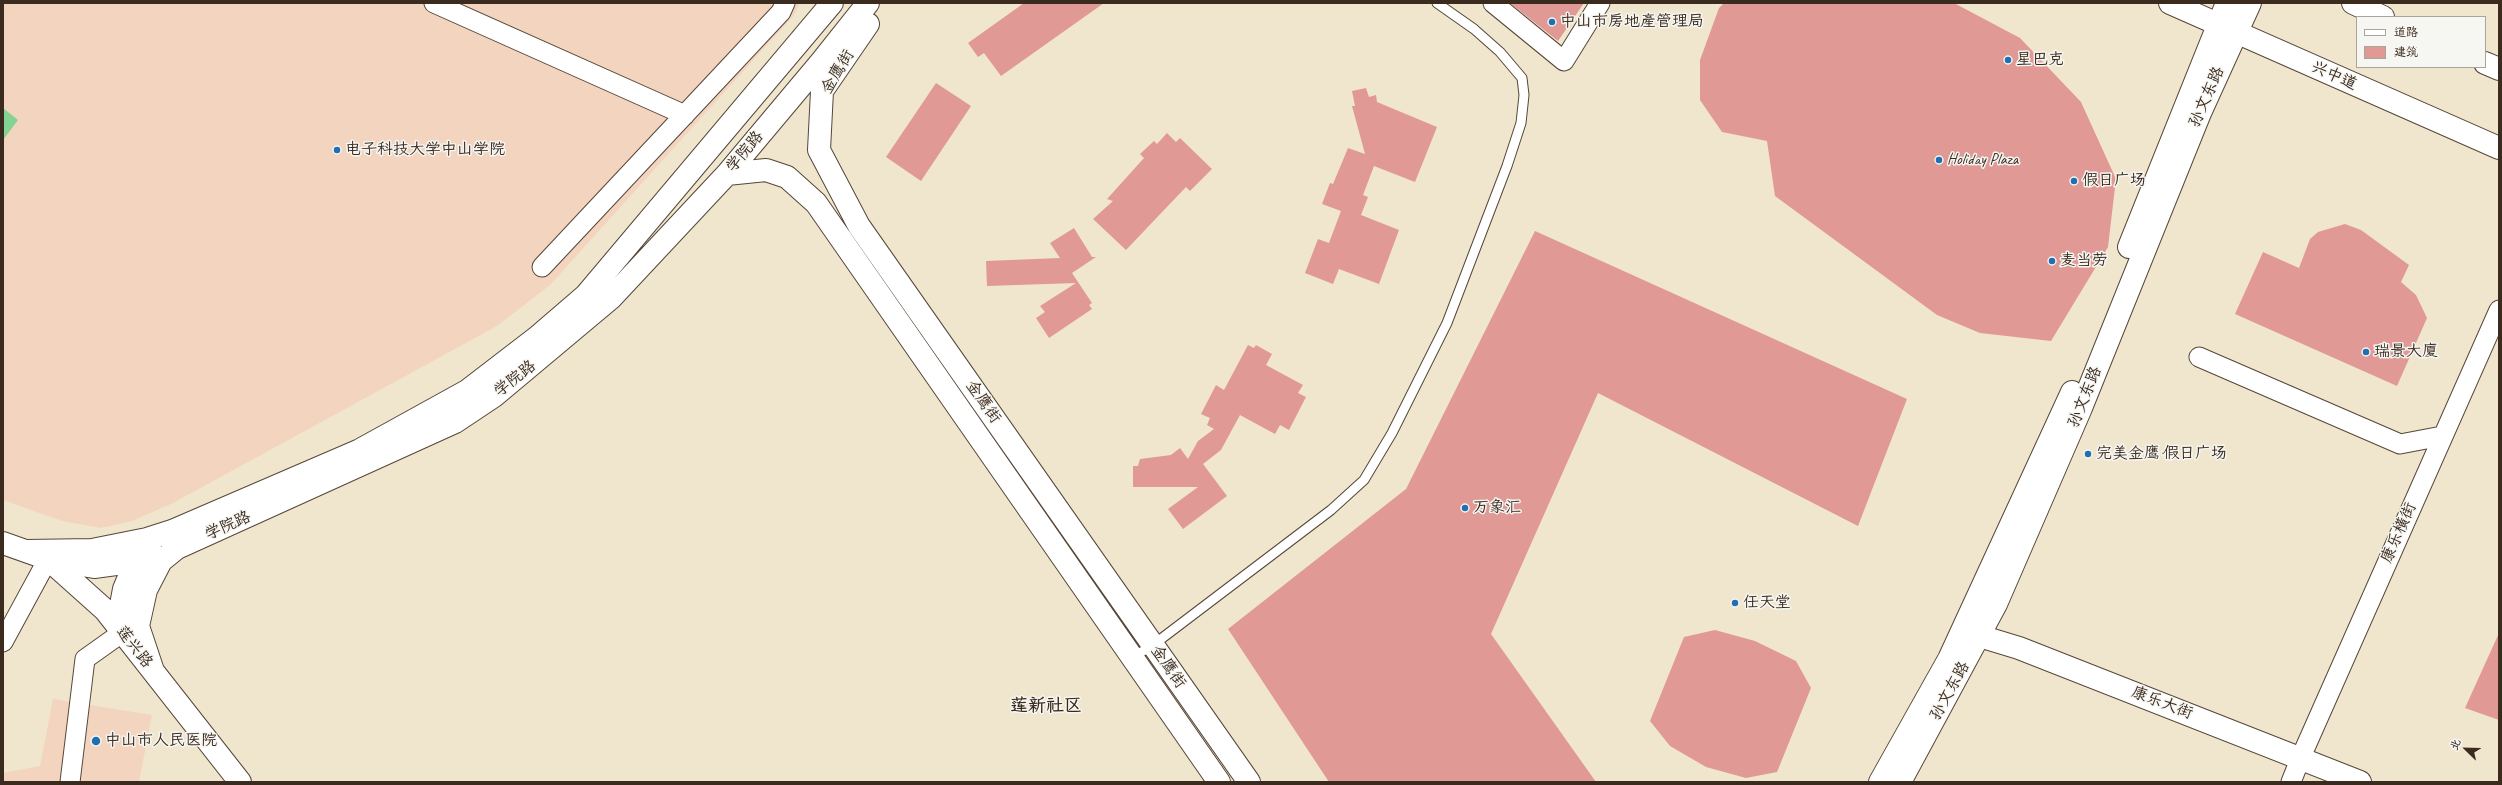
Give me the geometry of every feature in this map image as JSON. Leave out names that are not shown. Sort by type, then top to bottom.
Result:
[{"type":"main road","name":"学院路","points":[[153,671],[138,626],[146,590],[161,560],[174,540],[360,450],[467,391],[536,338],[586,295],[832,3]]},
{"type":"main road","name":"学院路","points":[[174,540],[455,422],[494,396],[611,298],[727,174],[821,62],[868,3]]},
{"type":"main road","name":"金鹰街","points":[[877,3],[868,25],[822,91],[819,150],[859,226],[1249,782]]},
{"type":"main road","name":"兴中道","points":[[2170,3],[2499,148]]},
{"type":"main road","name":"孙文东路","points":[[1880,782],[1943,671],[1971,633],[1996,604],[2081,408],[2200,113],[2227,29],[2227,3]]},
{"type":"main road","name":"孙文东路","points":[[2227,29],[2250,3]]},
{"type":"main road","points":[[2353,3],[2381,16]]},
{"type":"main road","points":[[2486,64],[2499,70]]},
{"type":"main road","name":"金鹰街","points":[[727,174],[766,170],[788,177],[816,203],[1219,782]]},
{"type":"main road","points":[[26,551],[92,550],[147,539],[174,540]]},
{"type":"main road","points":[[48,559],[94,567],[116,564],[142,555],[174,540]]},
{"type":"main road","name":"莲兴路","points":[[3,543],[48,559],[105,610],[240,782]]},
{"type":"main road","points":[[122,632],[121,605],[124,589],[132,570],[142,555]]},
{"type":"main road","name":"孙文东路","points":[[1900,782],[1971,633]]},
{"type":"main road","name":"康乐大街","points":[[1971,633],[2019,648],[2301,757],[2360,782]]},
{"type":"street","points":[[434,3],[685,115]]},
{"type":"street","points":[[542,267],[781,12],[784,3]]},
{"type":"street","points":[[1493,3],[1564,61],[1600,3]]},
{"type":"street","name":"康乐横街","points":[[2292,782],[2301,757],[2499,310]]},
{"type":"street","points":[[2199,357],[2400,444],[2442,436]]},
{"type":"street","points":[[3,642],[48,559]]},
{"type":"street","points":[[70,782],[85,659],[122,632]]},
{"type":"lane","points":[[1133,658],[1153,645],[1331,510],[1364,480],[1392,433],[1447,322],[1507,166],[1521,123],[1524,95],[1522,78],[1500,52],[1474,29],[1437,3]]},
{"type":"shaded area","name":"电子科技大学中山学院","points":[[3,3],[800,3],[794,15],[550,285],[497,326],[173,503],[132,521],[101,528],[62,521],[3,500]]},
{"type":"shaded area","name":"中山市人民医院","points":[[53,699],[152,715],[139,782],[3,782],[3,773],[40,766]]},
{"type":"green space","points":[[3,108],[18,120],[3,140]]},
{"type":"building","points":[[1024,3],[1104,3],[1001,76],[984,53],[978,57],[968,43]]},
{"type":"building","name":"中山市房地產管理局","points":[[1510,3],[1584,3],[1558,41]]},
{"type":"building","name":"Holiday Plaza","points":[[1724,3],[1954,3],[2020,38],[2081,102],[2116,179],[2108,247],[2051,341],[1980,333],[1937,315],[1775,196],[1767,141],[1722,132],[1700,100],[1700,60],[1719,8]]},
{"type":"building","points":[[936,83],[971,106],[921,181],[886,157]]},
{"type":"building","points":[[1366,88],[1369,97],[1376,95],[1377,102],[1437,127],[1415,182],[1374,166],[1363,195],[1368,197],[1361,215],[1399,230],[1379,284],[1339,269],[1333,284],[1305,273],[1318,239],[1329,243],[1341,211],[1322,204],[1330,183],[1333,184],[1348,148],[1365,154],[1352,106],[1355,106],[1352,91]]},
{"type":"building","points":[[1167,133],[1176,142],[1180,138],[1212,169],[1190,191],[1186,187],[1126,250],[1093,219],[1113,201],[1107,199],[1144,158],[1140,154],[1154,141],[1157,144]]},
{"type":"building","name":"瑞景大廈","points":[[2345,224],[2361,230],[2409,265],[2401,282],[2416,295],[2427,318],[2397,386],[2235,314],[2263,252],[2299,268],[2310,239],[2318,232]]},
{"type":"building","points":[[1074,228],[1092,257],[1096,257],[1072,273],[1092,303],[1089,305],[1092,309],[1049,338],[1036,318],[1045,312],[1040,306],[1076,283],[987,286],[986,261],[1060,258],[1050,243]]},
{"type":"building","name":"万象汇","points":[[1535,231],[1907,399],[1858,526],[1598,393],[1491,634],[1596,782],[1329,782],[1228,629],[1406,489]]},
{"type":"building","points":[[1248,345],[1254,348],[1256,345],[1272,354],[1266,365],[1303,385],[1298,393],[1306,397],[1289,430],[1280,425],[1275,434],[1240,415],[1221,450],[1203,464],[1227,496],[1183,529],[1168,509],[1198,487],[1133,487],[1133,466],[1138,466],[1140,459],[1171,455],[1180,448],[1188,459],[1198,441],[1214,429],[1207,425],[1210,418],[1201,414],[1216,385],[1224,390]]},
{"type":"building","points":[[1715,630],[1755,641],[1796,661],[1811,688],[1777,772],[1746,778],[1706,767],[1670,746],[1650,721],[1684,637]]},
{"type":"building","points":[[2499,633],[2499,720],[2465,708]]},
{"type":"place","name":"中山市房地產管理局","points":[[1552,22]]},
{"type":"place","name":"星巴克","points":[[2008,60]]},
{"type":"place","name":"电子科技大学中山学院","points":[[337,150]]},
{"type":"place","name":"Holiday Plaza","points":[[1939,160]]},
{"type":"place","name":"假日广场","points":[[2074,181]]},
{"type":"place","name":"麦当劳","points":[[2052,261]]},
{"type":"place","name":"瑞景大廈","points":[[2366,352]]},
{"type":"place","name":"完美金鹰·假日广场","points":[[2088,454]]},
{"type":"place","name":"万象汇","points":[[1465,508]]},
{"type":"place","name":"任天堂","points":[[1735,603]]},
{"type":"place","name":"中山市人民医院","points":[[96,741]]},
{"type":"district","name":"莲新社区","points":[[1046,706]]}]
